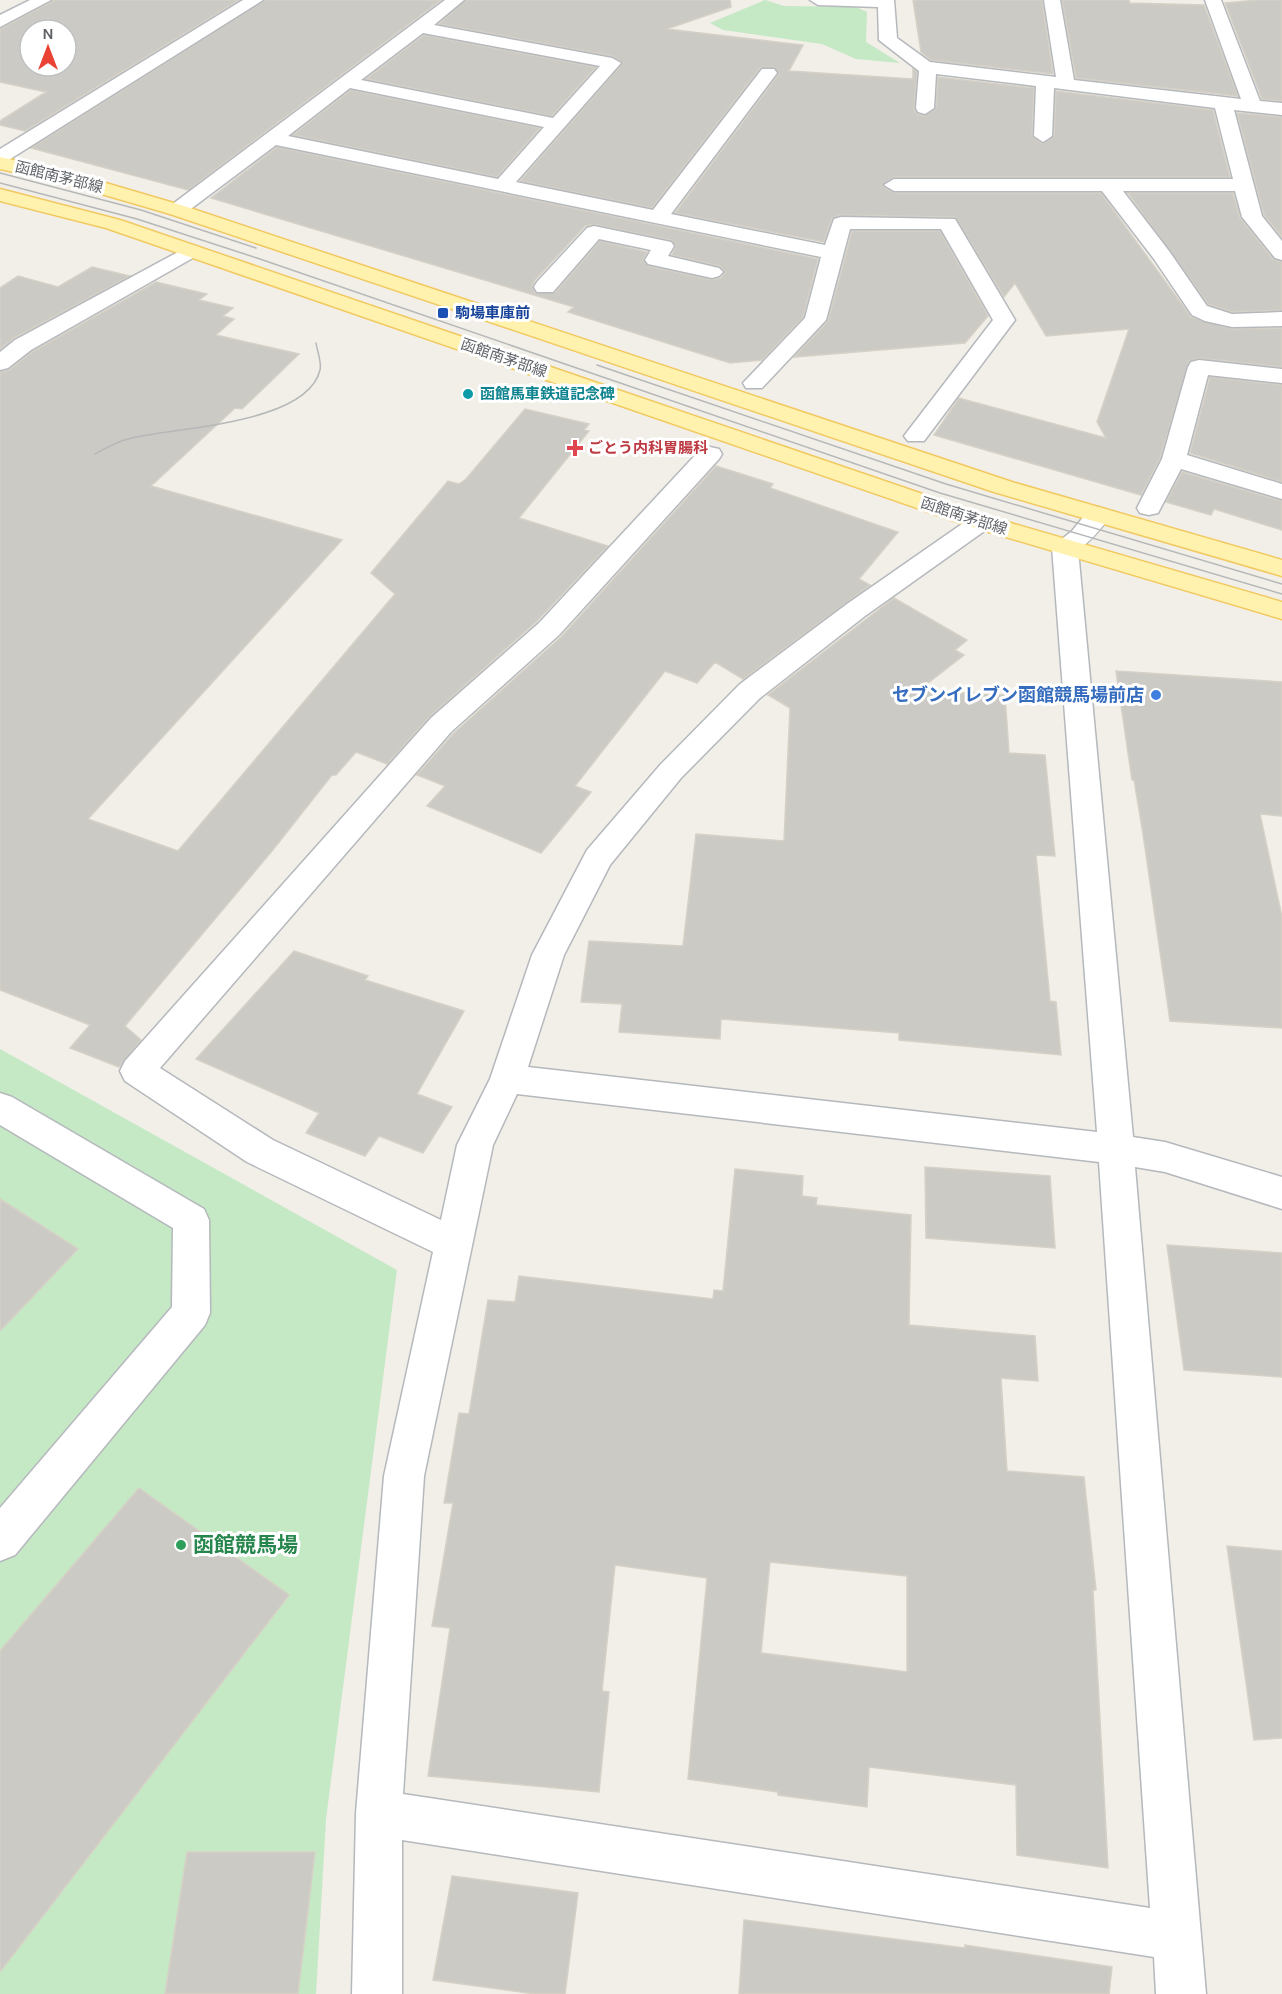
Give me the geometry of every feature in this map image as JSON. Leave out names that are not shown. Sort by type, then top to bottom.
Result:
[{"type":"main road","name":"函館南茅部線","points":[[0,163],[68,178],[177,210],[1003,487],[1282,568]]},
{"type":"main road","name":"函館南茅部線","points":[[0,195],[112,224],[981,522],[1282,611]]},
{"type":"street","points":[[0,22],[43,0]]},
{"type":"street","points":[[0,157],[255,0]]},
{"type":"street","points":[[177,210],[456,0]]},
{"type":"street","points":[[818,0],[886,1],[888,40],[928,68],[1282,110]]},
{"type":"street","points":[[1052,0],[1066,83]]},
{"type":"street","points":[[1213,0],[1253,106]]},
{"type":"street","points":[[420,27],[612,63],[502,186]]},
{"type":"street","points":[[925,108],[928,68]]},
{"type":"street","points":[[658,218],[768,74]]},
{"type":"street","points":[[1043,136],[1046,81]]},
{"type":"street","points":[[346,82],[556,124]]},
{"type":"street","points":[[1223,103],[1244,184],[1282,254]]},
{"type":"street","points":[[272,138],[831,253]]},
{"type":"street","points":[[1106,183],[1179,280],[1194,306],[1204,313],[1238,321],[1282,319]]},
{"type":"street","points":[[894,184],[1244,184]]},
{"type":"street","points":[[545,287],[613,209]]},
{"type":"street","points":[[754,383],[815,320],[831,253],[841,224],[948,223],[1004,320],[916,436]]},
{"type":"street","points":[[594,232],[664,246],[656,260],[712,272]]},
{"type":"street","points":[[0,363],[23,345],[191,251]]},
{"type":"street","points":[[1149,508],[1174,459],[1199,367],[1282,376]]},
{"type":"street","points":[[454,1244],[260,1151],[138,1071],[441,725],[549,629],[710,454]]},
{"type":"street","points":[[1174,459],[1282,492]]},
{"type":"street","points":[[1098,515],[1081,536],[1065,547],[1116,1149],[1181,1994]]},
{"type":"street","points":[[376,1994],[379,1813],[404,1476],[475,1145],[507,1079],[548,955],[598,858],[672,771],[750,691],[856,610],[981,522]]},
{"type":"street","points":[[507,1079],[1116,1149],[1165,1157],[1282,1193]]},
{"type":"street","points":[[0,1107],[191,1220],[191,1313],[0,1539]]},
{"type":"street","points":[[379,1813],[1176,1936]]},
{"type":"green space","points":[[765,0],[784,6],[856,7],[867,12],[866,42],[900,63],[856,59],[822,44],[723,30],[710,23]]},
{"type":"green space","name":"函館競馬場","points":[[0,1049],[397,1270],[326,1819],[316,1994],[0,1994]]},
{"type":"building","points":[[55,0],[239,0],[25,131],[0,125],[0,121],[46,92],[0,82],[0,29],[18,20],[18,78],[78,78],[78,18],[21,18]]},
{"type":"building","points":[[265,0],[441,0],[188,190],[31,148]]},
{"type":"building","points":[[466,0],[730,0],[731,7],[667,29],[803,45],[789,71],[913,79],[913,69],[917,72],[914,109],[917,114],[924,116],[936,108],[938,77],[1034,88],[1032,136],[1042,144],[1054,136],[1056,91],[1213,110],[1230,177],[894,177],[882,186],[894,193],[1101,193],[1191,317],[1232,329],[1282,328],[1282,367],[1199,358],[1189,361],[1160,458],[1141,495],[934,435],[959,398],[1106,438],[1097,422],[1129,329],[1046,336],[1015,283],[1004,297],[955,217],[840,215],[832,218],[824,242],[675,213],[779,74],[774,67],[760,68],[652,208],[520,181],[623,63],[612,56],[439,24]]},
{"type":"building","points":[[913,0],[1042,0],[1053,74],[931,60],[921,52]]},
{"type":"building","points":[[1062,0],[1129,0],[1130,3],[1204,5],[1238,96],[1076,78]]},
{"type":"building","points":[[1282,0],[1282,101],[1262,99],[1225,3]]},
{"type":"building","points":[[424,35],[596,67],[552,116],[366,79]]},
{"type":"building","points":[[351,90],[540,128],[497,177],[293,135]]},
{"type":"building","points":[[1237,113],[1282,117],[1282,237],[1264,215]]},
{"type":"building","points":[[277,147],[818,259],[803,317],[762,360],[730,363],[568,312],[574,307],[211,198]],"holes":[[[593,224],[671,240],[676,246],[672,255],[720,266],[725,272],[721,278],[712,280],[648,266],[643,260],[647,252],[600,241],[555,293],[535,293],[532,286],[585,226]]]},
{"type":"building","points":[[1128,193],[1233,193],[1240,218],[1273,259],[1282,262],[1282,310],[1232,312],[1208,304]]},
{"type":"building","points":[[852,231],[940,231],[988,316],[965,343],[794,357],[828,321]]},
{"type":"building","points":[[92,267],[130,276],[14,338],[0,349],[0,288],[18,276],[58,287]]},
{"type":"building","points":[[156,282],[207,294],[199,300],[233,308],[223,316],[234,319],[216,335],[299,354],[242,409],[235,408],[151,486],[342,540],[88,819],[178,851],[395,594],[371,573],[448,481],[459,484],[466,479],[525,409],[589,424],[584,430],[589,431],[519,518],[608,546],[537,621],[430,716],[387,764],[356,752],[336,775],[332,775],[272,851],[125,1026],[141,1040],[119,1067],[70,1048],[90,1025],[0,990],[0,372],[9,370],[32,352]]},
{"type":"building","points":[[1210,377],[1282,385],[1282,482],[1190,453]]},
{"type":"building","points":[[716,466],[773,484],[770,488],[898,532],[859,579],[870,585],[743,679],[715,662],[697,683],[665,671],[575,786],[591,792],[541,853],[427,806],[445,786],[417,775],[453,734],[561,637]]},
{"type":"building","points":[[1182,472],[1282,501],[1282,530],[1214,509],[1211,515],[1166,502]]},
{"type":"building","points":[[894,598],[967,640],[955,650],[964,655],[919,690],[1005,695],[1009,753],[1045,755],[1055,856],[1036,855],[1050,1001],[1056,1002],[1061,1055],[899,1040],[899,1033],[721,1019],[720,1039],[619,1032],[622,1004],[581,1002],[589,941],[683,946],[696,834],[784,841],[790,708],[768,695]]},
{"type":"building","points":[[1116,671],[1282,682],[1282,816],[1260,814],[1282,917],[1282,1028],[1170,1021],[1143,834],[1134,780],[1132,780]]},
{"type":"building","points":[[294,951],[368,976],[365,980],[464,1011],[417,1094],[452,1107],[423,1153],[379,1136],[365,1156],[306,1133],[319,1113],[196,1059]]},
{"type":"building","points":[[925,1167],[1050,1176],[1055,1248],[926,1238]]},
{"type":"building","points":[[735,1169],[803,1176],[802,1196],[817,1198],[816,1205],[911,1215],[909,1325],[1035,1336],[1038,1381],[1001,1378],[1007,1471],[1084,1477],[1096,1590],[1093,1590],[1108,1868],[1017,1855],[1016,1785],[869,1767],[867,1807],[778,1795],[778,1792],[688,1779],[707,1578],[615,1565],[602,1691],[609,1692],[599,1792],[428,1776],[450,1628],[432,1626],[453,1503],[444,1503],[459,1413],[469,1414],[488,1300],[515,1302],[519,1276],[713,1299],[714,1290],[723,1291]],"holes":[[[770,1562],[907,1576],[907,1672],[761,1653]]]},
{"type":"building","points":[[0,1199],[78,1249],[0,1331]]},
{"type":"building","points":[[1167,1245],[1282,1253],[1282,1377],[1184,1370]]},
{"type":"building","points":[[139,1488],[289,1595],[0,1972],[0,1651]]},
{"type":"building","points":[[1227,1546],[1282,1551],[1282,1738],[1254,1740]]},
{"type":"building","points":[[187,1852],[315,1852],[298,1994],[165,1994]]},
{"type":"building","points":[[452,1876],[578,1893],[565,1994],[535,1994],[433,1980]]},
{"type":"building","points":[[744,1920],[965,1948],[965,1945],[1112,1967],[1109,1994],[739,1994]]},
{"type":"tram line","points":[[0,173],[141,210],[256,248]]},
{"type":"tram line","points":[[0,183],[137,219],[257,258],[940,493],[1282,594]]},
{"type":"tram line","points":[[95,454],[128,439],[236,421],[265,413],[291,402],[310,388],[320,370],[316,343]]},
{"type":"tram line","points":[[597,365],[946,484],[1282,584]]},
{"type":"place","name":"駒場車庫前","points":[[443,313]]},
{"type":"place","name":"函館馬車鉄道記念碑","points":[[468,394]]},
{"type":"place","name":"ごとう内科胃腸科","points":[[575,448]]},
{"type":"place","name":"セブンイレブン函館競馬場前店","points":[[1156,695]]},
{"type":"place","name":"函館競馬場","points":[[181,1545]]}]
